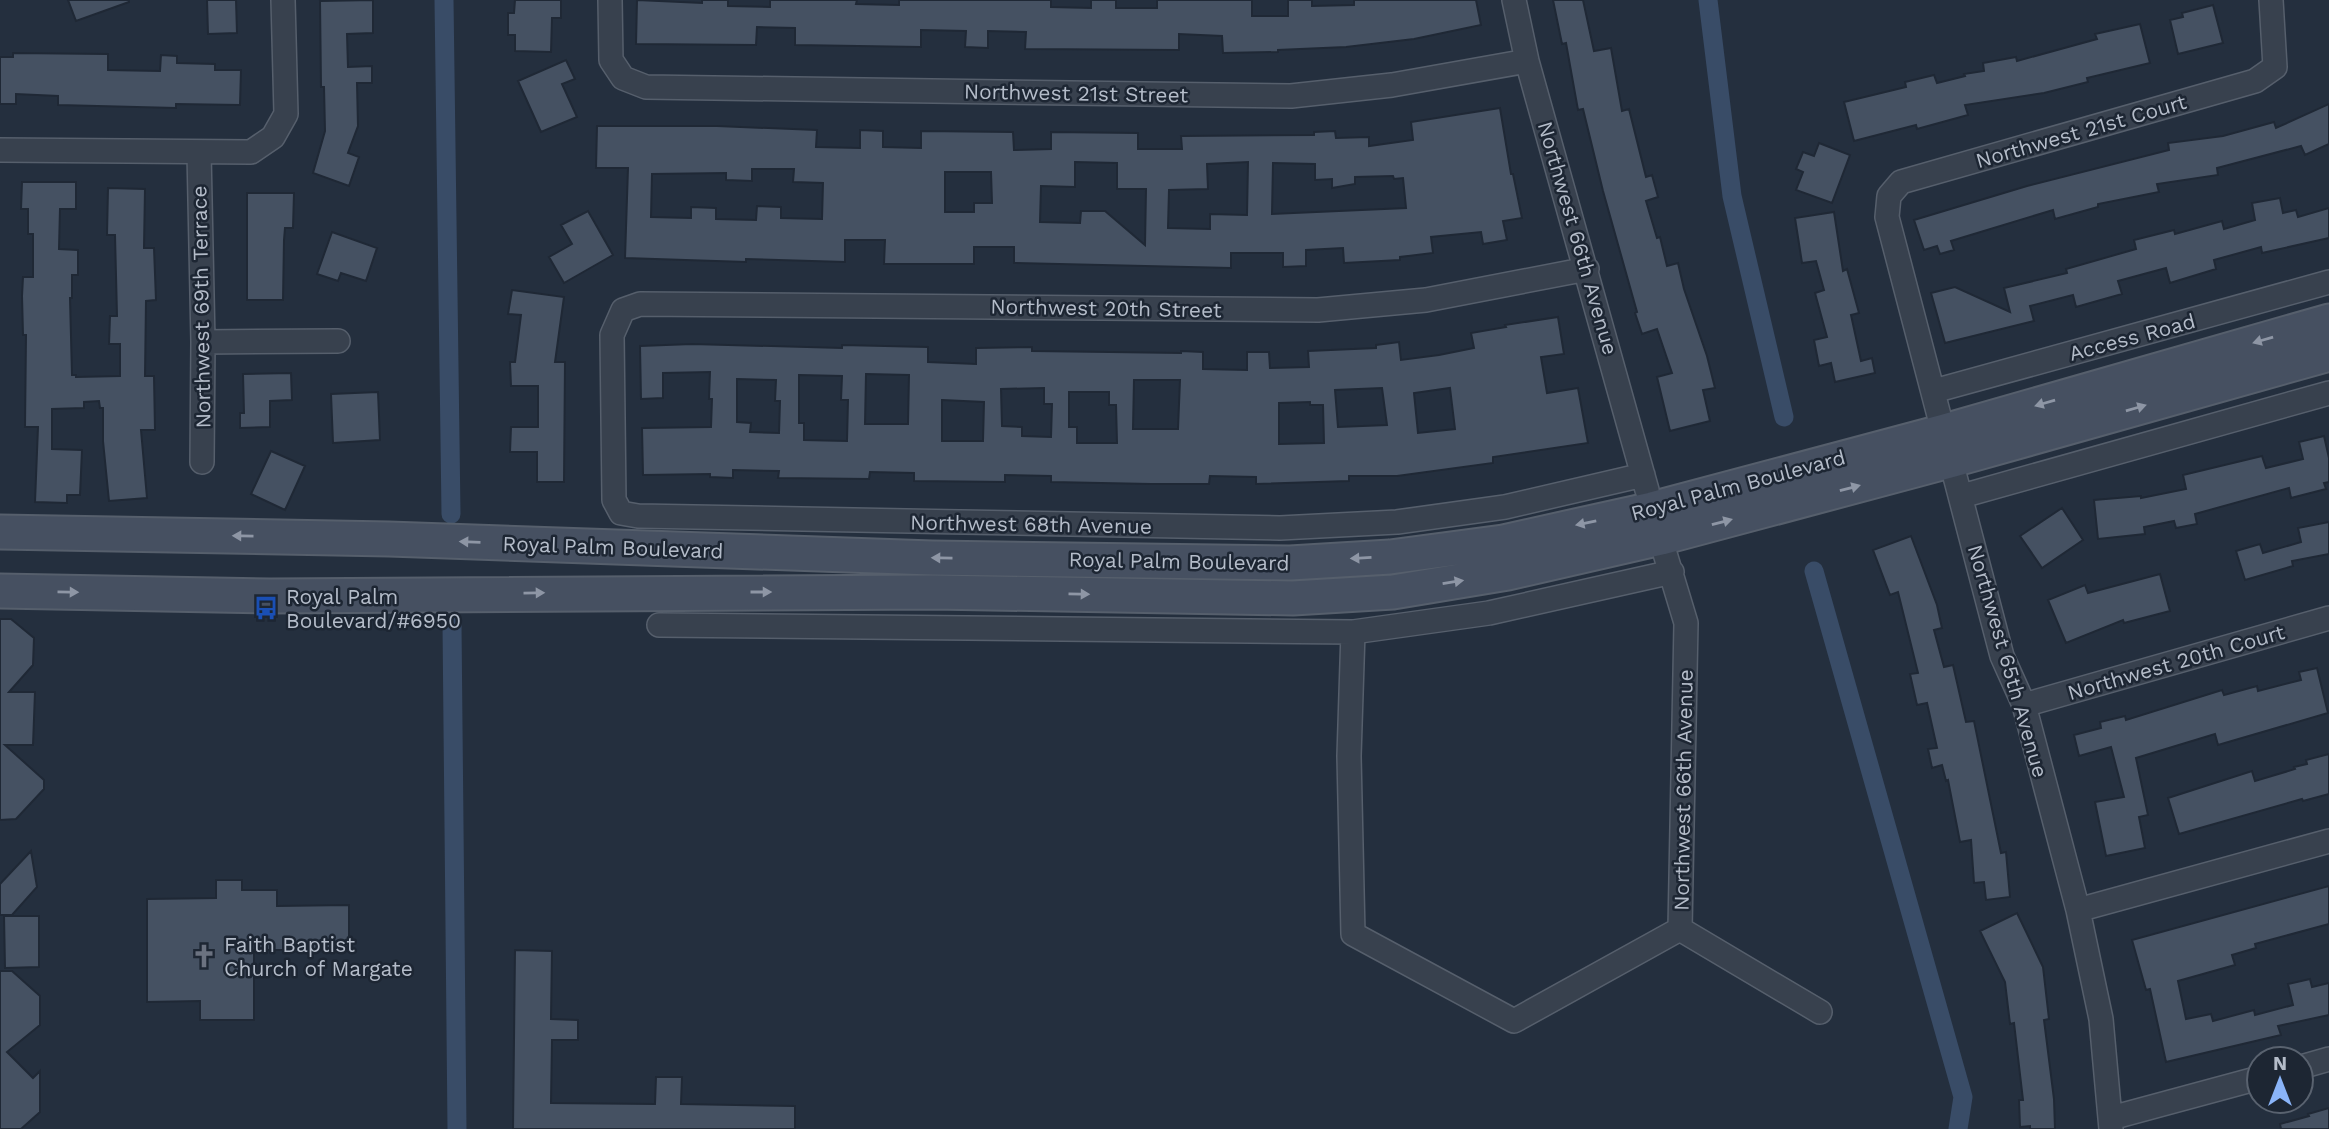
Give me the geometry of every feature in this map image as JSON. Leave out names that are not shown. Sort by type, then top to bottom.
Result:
[{"type":"main road","name":"Royal Palm Boulevard","points":[[1949,445],[2329,321]]},
{"type":"main road","name":"Royal Palm Boulevard","points":[[0,591],[270,596],[934,592],[1293,598],[1393,592],[1501,575],[1656,524],[1949,445],[2329,354]]},
{"type":"main road","name":"Royal Palm Boulevard","points":[[0,532],[403,540],[932,558],[1290,563],[1390,557],[1656,524]]},
{"type":"street","points":[[0,150],[251,152],[274,136],[286,114],[284,0]]},
{"type":"street","name":"Northwest 21st Street","points":[[610,0],[611,60],[623,78],[646,87],[1291,96],[1392,85],[1527,61]]},
{"type":"street","name":"Northwest 66th Avenue","points":[[1353,632],[1349,756],[1353,934],[1514,1021],[1680,929],[1686,623],[1527,61],[1514,0]]},
{"type":"street","name":"Northwest 21st Court","points":[[1889,196],[1901,182],[2255,81],[2275,67],[2271,0]]},
{"type":"street","name":"Northwest 69th Terrace","points":[[199,152],[204,342],[202,462]]},
{"type":"street","name":"Northwest 65th Avenue","points":[[1889,196],[1887,217],[1949,445],[2002,656],[2024,705],[2078,910],[2101,1019],[2111,1124]]},
{"type":"street","name":"Northwest 20th Street","points":[[623,310],[640,304],[1318,310],[1426,300],[1587,270]]},
{"type":"street","name":"Access Road","points":[[1934,391],[2329,282]]},
{"type":"street","name":"Northwest 68th Avenue","points":[[623,310],[612,335],[614,499],[621,513],[638,516],[1280,528],[1397,522],[1505,507],[1643,475]]},
{"type":"street","points":[[204,342],[338,341]]},
{"type":"street","points":[[1962,496],[2329,393]]},
{"type":"street","points":[[659,625],[1353,632],[1489,613],[1672,572]]},
{"type":"street","name":"Northwest 20th Court","points":[[2024,705],[2329,618]]},
{"type":"street","points":[[2078,910],[2329,841]]},
{"type":"street","points":[[1680,929],[1820,1012]]},
{"type":"street","points":[[2111,1124],[2245,1082]]},
{"type":"building","points":[[68,0],[129,0],[129,2],[76,21]]},
{"type":"building","points":[[207,0],[236,0],[237,33],[208,34]]},
{"type":"building","points":[[373,0],[373,33],[347,34],[348,67],[372,66],[372,83],[357,83],[358,126],[348,153],[359,157],[349,186],[313,173],[325,131],[324,87],[321,87],[320,1]]},
{"type":"building","points":[[515,0],[561,0],[561,18],[552,18],[551,52],[515,51],[515,35],[508,35],[508,13],[514,13]]},
{"type":"building","points":[[637,0],[702,3],[702,0],[728,0],[728,6],[770,7],[770,0],[857,0],[856,4],[899,5],[899,0],[1051,0],[1051,7],[1091,8],[1091,0],[1116,0],[1116,8],[1157,8],[1157,0],[1252,0],[1252,16],[1288,16],[1288,0],[1312,0],[1312,6],[1354,5],[1354,0],[1476,0],[1481,25],[1414,39],[1278,52],[1223,53],[1222,36],[1179,34],[1179,50],[1025,49],[1026,32],[988,31],[988,48],[965,47],[966,31],[921,30],[921,47],[795,45],[795,28],[757,27],[756,45],[636,44]]},
{"type":"building","points":[[1553,0],[1583,0],[1594,51],[1611,48],[1622,111],[1629,109],[1646,177],[1652,175],[1658,197],[1646,201],[1657,238],[1660,237],[1667,266],[1678,263],[1707,356],[1715,388],[1703,390],[1710,421],[1670,431],[1657,377],[1672,373],[1657,329],[1642,334],[1635,313],[1637,312],[1583,109],[1578,110],[1566,43],[1562,44]]},
{"type":"building","points":[[2213,5],[2223,43],[2178,54],[2170,20],[2183,17],[2182,13]]},
{"type":"building","points":[[2140,24],[2150,63],[2087,78],[2088,82],[2044,93],[1965,105],[1968,115],[1917,129],[1916,125],[1854,141],[1844,102],[1906,87],[1905,82],[1934,75],[1937,83],[1984,71],[1983,63],[2016,57],[2017,61],[2097,39],[2095,34]]},
{"type":"building","points":[[13,53],[108,54],[108,70],[160,71],[161,55],[177,56],[177,63],[215,64],[215,70],[241,70],[240,105],[176,104],[176,108],[58,105],[58,96],[16,94],[16,104],[0,104],[0,57],[13,57]]},
{"type":"building","points":[[566,60],[575,79],[562,84],[577,117],[541,132],[518,81]]},
{"type":"building","points":[[2329,104],[2329,144],[2305,155],[2301,146],[2217,168],[2218,175],[2157,184],[2159,192],[2098,204],[2098,207],[2055,219],[2053,210],[1951,241],[1954,250],[1940,254],[1937,246],[1924,250],[1914,220],[2027,186],[2169,150],[2168,143],[2223,136],[2274,122],[2276,128]]},
{"type":"building","points":[[1500,108],[1511,174],[1522,218],[1503,221],[1507,240],[1483,244],[1481,232],[1431,237],[1433,253],[1400,257],[1400,260],[1344,263],[1343,248],[1306,250],[1306,266],[1283,267],[1283,253],[1231,253],[1231,268],[1014,263],[1014,247],[974,247],[974,264],[884,264],[885,240],[845,240],[845,262],[625,258],[628,168],[596,168],[597,126],[717,126],[817,130],[816,147],[860,148],[860,130],[883,131],[883,147],[921,148],[921,131],[1013,132],[1014,150],[1051,149],[1051,132],[1138,133],[1138,149],[1182,149],[1181,136],[1314,135],[1314,132],[1335,131],[1336,138],[1369,137],[1369,146],[1413,140],[1411,122]],"holes":[[[1075,162],[1117,163],[1117,189],[1146,189],[1145,245],[1105,211],[1081,211],[1080,223],[1040,222],[1041,186],[1075,187]],[[1248,162],[1247,215],[1210,214],[1210,229],[1168,228],[1169,190],[1208,189],[1207,164]],[[1273,163],[1315,164],[1315,180],[1332,179],[1332,188],[1355,184],[1355,177],[1403,178],[1406,208],[1272,214]],[[752,169],[794,169],[793,182],[823,183],[822,219],[781,218],[781,207],[757,206],[756,220],[716,219],[716,208],[691,207],[691,218],[651,217],[652,174],[726,173],[726,180],[752,181]],[[945,172],[991,172],[992,203],[974,203],[974,212],[945,212]]]},
{"type":"building","points":[[1819,143],[1850,155],[1832,203],[1796,190],[1803,172],[1796,169],[1803,152],[1814,156]]},
{"type":"building","points":[[22,182],[76,182],[76,209],[60,209],[59,249],[78,250],[78,275],[72,275],[70,298],[72,375],[76,377],[120,376],[120,344],[109,344],[110,316],[117,316],[115,235],[107,235],[108,188],[145,189],[144,248],[154,248],[156,300],[146,301],[145,376],[154,376],[155,430],[141,430],[147,498],[109,501],[103,441],[103,408],[100,408],[99,401],[84,402],[84,408],[52,409],[52,449],[82,450],[80,495],[67,495],[67,503],[35,502],[38,427],[25,427],[26,335],[23,335],[22,296],[23,277],[33,277],[33,234],[28,234],[28,209],[21,209]]},
{"type":"building","points":[[247,193],[294,193],[293,228],[285,228],[283,300],[247,300]]},
{"type":"building","points":[[2280,198],[2283,213],[2296,210],[2298,217],[2329,208],[2329,238],[2262,253],[2261,247],[2214,260],[2216,269],[2170,283],[2166,268],[2118,281],[2122,294],[2076,307],[2073,295],[2030,306],[2034,321],[1945,343],[1931,293],[1955,287],[2010,312],[2004,288],[2067,273],[2066,269],[2136,249],[2134,240],[2174,230],[2175,234],[2222,221],[2224,229],[2255,220],[2252,203]]},
{"type":"building","points":[[588,211],[613,255],[564,283],[549,257],[572,244],[561,225]]},
{"type":"building","points":[[1834,212],[1843,271],[1847,269],[1859,313],[1851,315],[1861,361],[1872,358],[1875,373],[1835,382],[1831,363],[1819,366],[1814,340],[1827,337],[1815,293],[1824,290],[1816,261],[1802,263],[1795,218]]},
{"type":"building","points":[[332,232],[377,248],[366,281],[341,273],[338,281],[317,274]]},
{"type":"building","points":[[512,290],[564,297],[555,362],[565,362],[564,482],[537,482],[537,452],[510,452],[511,427],[538,427],[538,386],[511,386],[510,362],[515,362],[521,315],[508,314]]},
{"type":"building","points":[[1558,317],[1564,354],[1541,357],[1547,393],[1578,388],[1588,443],[1493,457],[1493,463],[1397,476],[1349,476],[1349,481],[1256,484],[1256,477],[1210,476],[1209,484],[1151,484],[1051,482],[1051,476],[1005,475],[1005,482],[914,481],[914,473],[870,472],[869,479],[778,478],[779,471],[733,470],[733,478],[710,477],[710,474],[643,475],[642,428],[711,427],[712,399],[709,399],[710,372],[663,373],[663,398],[641,399],[640,346],[692,344],[928,347],[928,362],[976,364],[976,348],[1032,347],[1032,351],[1181,351],[1203,352],[1203,369],[1247,370],[1247,352],[1269,352],[1270,368],[1309,367],[1308,351],[1376,348],[1376,345],[1399,342],[1401,360],[1439,355],[1474,348],[1471,333],[1506,327],[1505,325]],"holes":[[[866,374],[909,375],[908,424],[865,424]],[[799,375],[842,376],[841,400],[848,400],[847,441],[804,440],[804,423],[799,423]],[[737,379],[776,380],[775,401],[780,401],[779,433],[750,432],[751,423],[737,422]],[[1134,380],[1180,380],[1178,429],[1133,429]],[[1044,388],[1044,404],[1052,404],[1051,437],[1022,436],[1022,427],[1002,426],[1001,389]],[[1382,388],[1387,425],[1338,427],[1335,390]],[[1450,388],[1455,429],[1418,433],[1414,393]],[[1069,392],[1109,392],[1109,405],[1116,405],[1117,443],[1077,443],[1077,427],[1069,427]],[[942,400],[984,402],[983,441],[942,441]],[[1310,402],[1310,405],[1323,405],[1324,443],[1279,444],[1279,403]]]},
{"type":"building","points":[[291,373],[292,400],[270,401],[270,427],[240,428],[240,413],[244,413],[243,374]]},
{"type":"building","points":[[378,392],[380,440],[333,443],[331,394]]},
{"type":"building","points":[[2324,436],[2329,458],[2329,482],[2324,483],[2326,489],[2291,498],[2289,488],[2195,514],[2197,524],[2176,528],[2174,521],[2144,527],[2145,534],[2098,539],[2094,500],[2141,498],[2186,489],[2183,475],[2262,456],[2266,468],[2303,459],[2299,442]]},
{"type":"building","points":[[271,451],[305,466],[285,510],[251,494]]},
{"type":"building","points":[[2062,508],[2083,540],[2042,568],[2020,536]]},
{"type":"building","points":[[2329,522],[2329,554],[2292,561],[2293,566],[2245,580],[2236,551],[2260,544],[2263,553],[2301,542],[2298,528]]},
{"type":"building","points":[[1911,536],[1937,605],[1942,628],[1934,630],[1944,667],[1953,665],[1966,722],[1974,721],[2001,853],[2006,852],[2010,897],[1986,900],[1984,882],[1974,883],[1971,840],[1960,842],[1948,780],[1946,781],[1942,765],[1932,768],[1928,749],[1937,748],[1927,703],[1917,705],[1910,674],[1918,673],[1898,592],[1890,595],[1873,550]]},
{"type":"building","points":[[2160,574],[2170,611],[2124,623],[2123,620],[2066,643],[2048,600],[2085,585],[2088,593]]},
{"type":"building","points":[[0,619],[11,619],[34,638],[33,665],[9,692],[35,692],[33,745],[5,745],[44,780],[44,789],[16,819],[0,820]]},
{"type":"building","points":[[2317,668],[2328,713],[2218,745],[2215,734],[2136,758],[2148,815],[2139,817],[2145,848],[2106,856],[2095,802],[2124,797],[2111,747],[2079,756],[2074,735],[2101,728],[2100,722],[2125,716],[2126,720],[2222,690],[2224,695],[2257,686],[2258,691],[2301,680],[2299,672]]},
{"type":"building","points":[[2329,754],[2329,794],[2303,801],[2302,799],[2179,834],[2168,798],[2252,771],[2255,781],[2295,769],[2294,767],[2307,764],[2306,760]]},
{"type":"building","points":[[31,851],[37,887],[12,915],[0,915],[0,884]]},
{"type":"building","points":[[216,880],[242,880],[242,890],[277,890],[277,906],[349,905],[349,950],[254,950],[254,1020],[200,1020],[200,1001],[147,1002],[147,899],[216,898]]},
{"type":"building","points":[[2329,886],[2329,924],[2255,944],[2256,948],[2232,955],[2235,965],[2178,981],[2186,1019],[2211,1014],[2213,1021],[2254,1010],[2255,1015],[2293,1005],[2288,984],[2310,979],[2312,987],[2329,983],[2329,1015],[2278,1026],[2281,1035],[2166,1062],[2150,989],[2146,990],[2132,940]]},
{"type":"building","points":[[2017,913],[2043,967],[2049,1019],[2044,1020],[2055,1129],[2020,1127],[2019,1100],[2023,1100],[2014,1023],[2010,1024],[2005,982],[1980,931]]},
{"type":"building","points":[[4,916],[39,916],[39,967],[5,968]]},
{"type":"building","points":[[515,950],[552,951],[551,1019],[578,1020],[578,1040],[552,1040],[551,1103],[655,1104],[656,1077],[682,1077],[681,1104],[795,1106],[795,1129],[513,1129]]},
{"type":"building","points":[[0,971],[12,971],[40,996],[40,1025],[7,1052],[33,1078],[40,1071],[40,1112],[21,1129],[0,1129]]},
{"type":"building","points":[[2329,1108],[2329,1129],[2281,1129],[2280,1124],[2315,1115],[2315,1112]]},
{"type":"waterway","points":[[444,0],[451,514]]},
{"type":"waterway","points":[[1708,0],[1732,196],[1784,417]]},
{"type":"waterway","points":[[1814,571],[1963,1097],[1958,1129]]},
{"type":"waterway","points":[[452,624],[457,1129]]},
{"type":"place","name":"Royal Palm Boulevard/#6950","points":[[266,608]]},
{"type":"place","name":"Faith Baptist Church of Margate","points":[[204,956]]}]
